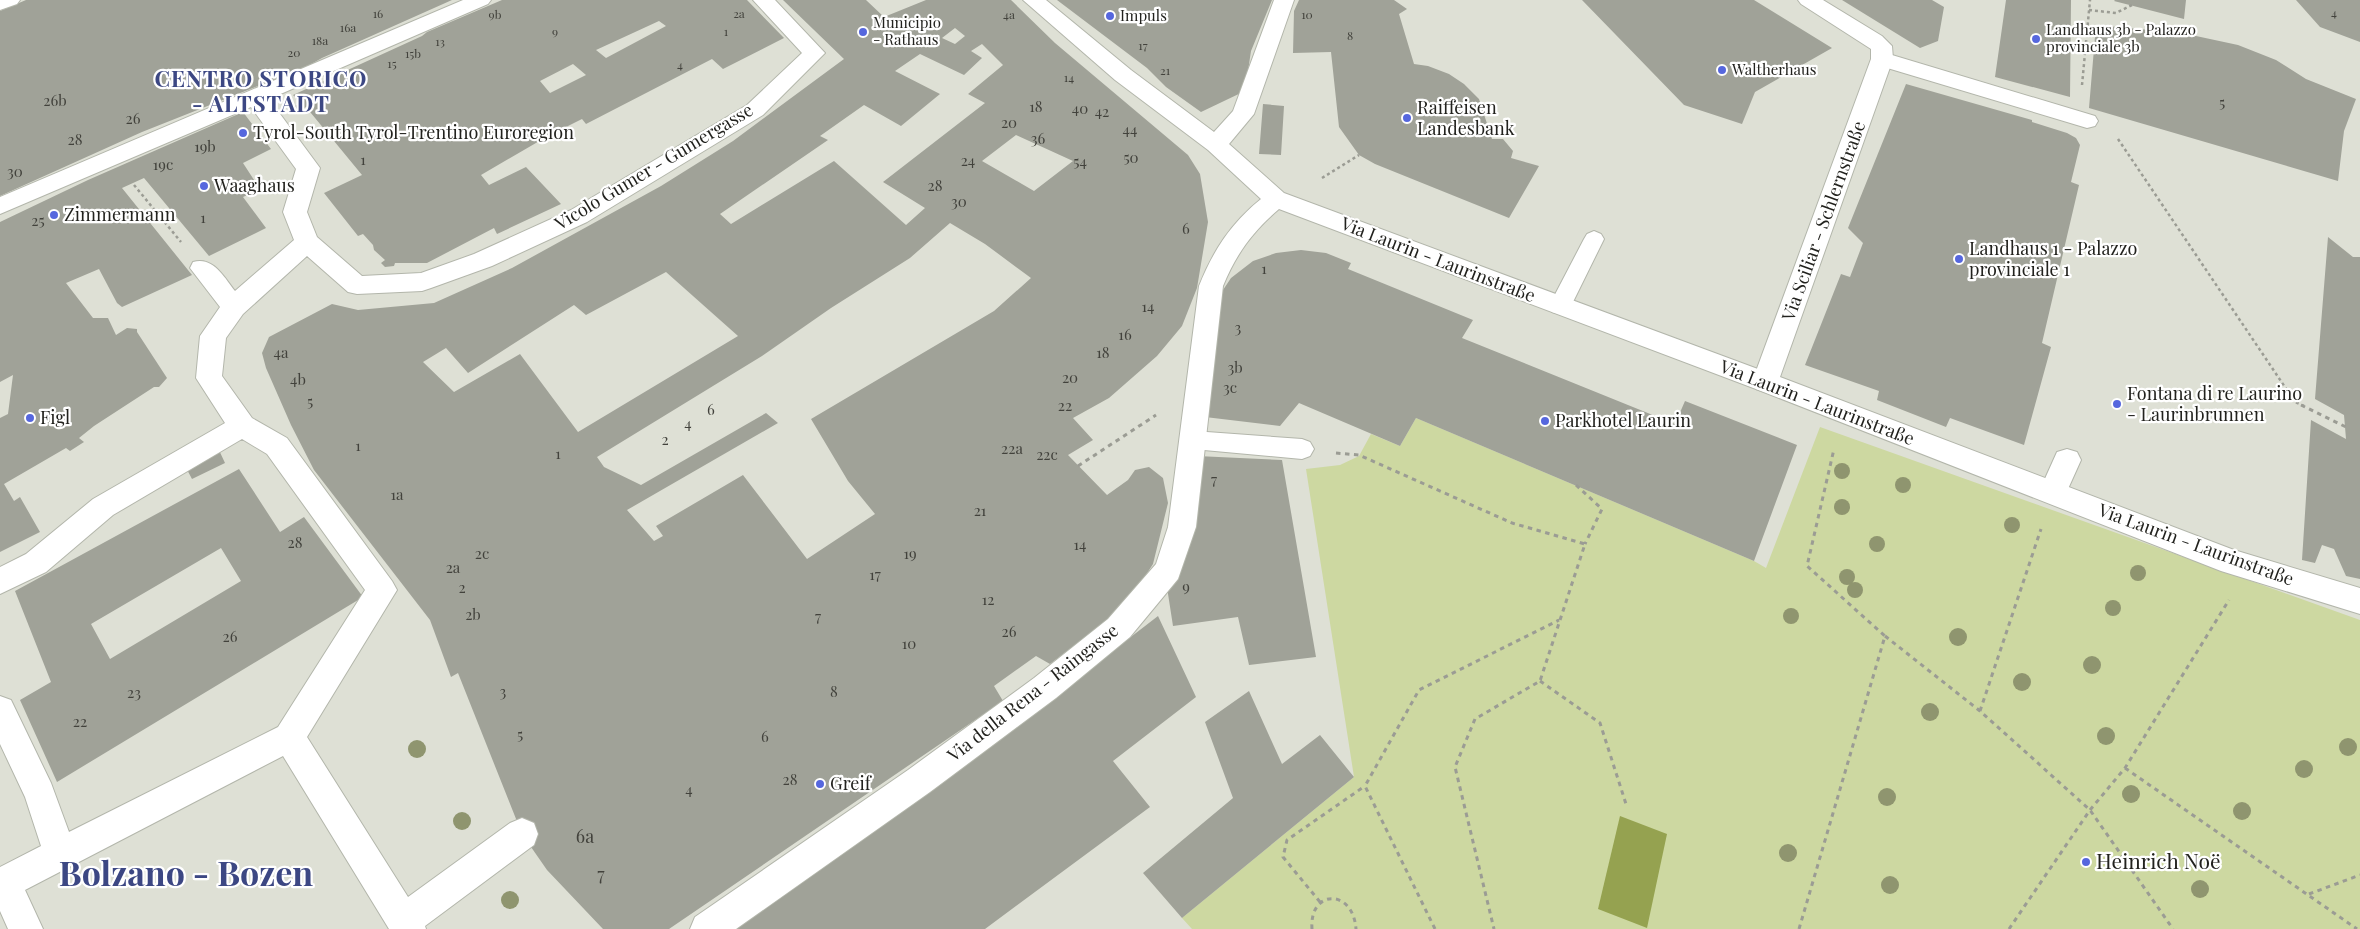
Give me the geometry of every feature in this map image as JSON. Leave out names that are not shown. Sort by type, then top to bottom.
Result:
[{"type":"street","points":[[0,4],[10,0]]},
{"type":"street","points":[[0,206],[481,0]]},
{"type":"street","name":"Vicolo Gumer - Gumergasse","points":[[307,242],[357,285],[422,282],[483,260],[579,216],[755,110],[814,53],[763,0]]},
{"type":"street","points":[[1033,0],[1123,75],[1216,145],[1276,200]]},
{"type":"street","points":[[1216,145],[1243,114],[1284,0]]},
{"type":"street","points":[[1808,0],[1874,40],[1881,46],[1882,59],[2082,119]]},
{"type":"street","name":"Via Sciliar - Schlernstraße","points":[[1765,382],[1882,59]]},
{"type":"street","points":[[26,929],[2,884],[288,737],[382,590],[277,446],[242,426],[209,378],[213,336],[234,307],[307,242],[295,212],[308,168],[255,96]]},
{"type":"street","name":"Via Laurin - Laurinstraße","points":[[1276,200],[1765,382],[1846,415],[2053,492],[2231,562],[2360,601]]},
{"type":"street","name":"Via della Rena - Raingasse","points":[[707,929],[927,775],[1045,688],[1119,628],[1168,570],[1182,527],[1210,286],[1222,256],[1231,241],[1251,219],[1276,200]]},
{"type":"street","points":[[202,268],[234,307]]},
{"type":"street","points":[[0,580],[36,563],[102,507],[242,426]]},
{"type":"street","points":[[2053,492],[2067,460]]},
{"type":"street","points":[[0,710],[40,794],[60,854]]},
{"type":"street","points":[[288,737],[407,925],[522,834]]},
{"type":"lane","points":[[1560,306],[1594,239]]},
{"type":"lane","points":[[1193,440],[1302,449]]},
{"type":"path","points":[[2090,0],[2082,119],[2112,129],[2295,402],[2346,427]]},
{"type":"path","points":[[2089,10],[2116,13],[2132,5]]},
{"type":"path","points":[[132,184],[202,268]]},
{"type":"path","points":[[1846,415],[1835,443],[1808,566],[1885,636],[1980,711],[2090,810],[2173,929]]},
{"type":"path","points":[[1078,466],[1107,446]]},
{"type":"path","points":[[1302,449],[1359,456],[1512,524],[1585,544]]},
{"type":"path","points":[[1494,929],[1456,767],[1475,719],[1540,681],[1585,544],[1602,509],[1576,485]]},
{"type":"path","points":[[1980,711],[2053,492]]},
{"type":"path","points":[[2009,929],[2090,810],[2125,768],[2228,604],[2231,562]]},
{"type":"path","points":[[1320,902],[1283,857],[1287,840],[1364,786],[1419,690],[1560,620]]},
{"type":"path","points":[[1799,929],[1885,636]]},
{"type":"path","points":[[1540,681],[1600,723],[1626,804]]},
{"type":"path","points":[[2125,768],[2357,929]]},
{"type":"path","points":[[1364,786],[1435,929]]},
{"type":"path","points":[[2308,895],[2360,875]]},
{"type":"path","points":[[1312,929],[1310,919],[1312,911],[1320,902],[1332,898],[1344,901],[1357,920],[1356,929]]},
{"type":"shaded area","points":[[1416,418],[1754,561],[1766,568],[1820,427],[2360,620],[2360,929],[1192,929],[1182,918],[1354,777],[1306,469],[1340,465],[1359,456],[1371,434],[1400,446]]},
{"type":"shaded area","points":[[1620,816],[1667,834],[1647,928],[1598,909]]},
{"type":"building","points":[[26,0],[452,0],[322,58],[306,67],[142,132],[0,196],[0,11]]},
{"type":"building","points":[[502,0],[747,0],[784,38],[723,69],[712,59],[586,124],[582,119],[548,136],[481,175],[489,185],[526,167],[561,204],[497,234],[494,228],[427,263],[395,263],[394,266],[385,267],[381,263],[385,260],[374,250],[373,245],[363,234],[358,236],[324,193],[362,175],[306,107],[299,112],[295,106],[301,103],[293,95],[427,32]],"holes":[[[659,21],[666,26],[606,58],[596,50]],[[573,64],[586,75],[550,93],[540,81]]]},
{"type":"building","points":[[783,0],[866,0],[884,17],[926,0],[1011,0],[1055,43],[1188,155],[1200,174],[1208,222],[1197,288],[1182,326],[1157,356],[1109,398],[1073,418],[1093,440],[1068,455],[1107,495],[1128,480],[1135,470],[1149,467],[1163,478],[1168,503],[1153,564],[1126,606],[1050,664],[1036,656],[994,686],[1003,701],[669,929],[603,929],[547,870],[522,834],[458,673],[451,677],[430,620],[314,470],[291,425],[266,368],[262,353],[269,337],[332,304],[358,310],[434,303],[512,268],[661,186],[733,141],[844,59]],"holes":[[[955,28],[965,36],[955,44],[942,38]],[[982,44],[1003,65],[968,94],[985,103],[883,182],[925,208],[906,225],[834,161],[731,224],[720,214],[828,140],[820,136],[864,105],[901,126],[940,94],[895,71],[920,54],[964,75],[982,58],[971,51]],[[1016,135],[1073,161],[1034,191],[982,161]],[[950,223],[985,244],[1031,278],[994,311],[811,419],[848,481],[875,514],[807,559],[743,475],[656,526],[663,536],[654,541],[627,510],[778,423],[766,413],[641,485],[604,467],[597,457],[762,356],[831,308],[910,258]],[[666,272],[738,336],[578,432],[520,354],[454,392],[423,362],[446,348],[468,373],[574,305],[586,315]]]},
{"type":"building","points":[[1057,0],[1272,0],[1251,51],[1245,91],[1201,112],[1166,87],[1147,68]]},
{"type":"building","points":[[1299,0],[1394,0],[1407,9],[1399,14],[1414,64],[1428,66],[1449,74],[1464,84],[1479,99],[1492,139],[1503,139],[1513,151],[1511,158],[1539,166],[1509,218],[1375,164],[1359,155],[1339,127],[1331,52],[1293,53],[1294,11]]},
{"type":"building","name":"Waltherhaus","points":[[1582,0],[1754,0],[1832,48],[1755,92],[1742,124],[1684,105]]},
{"type":"building","points":[[1842,0],[1932,0],[1944,7],[1938,41],[1920,48]]},
{"type":"building","name":"Landhaus 3b - Palazzo provinciale 3b","points":[[2006,0],[2071,0],[2070,97],[1995,77]]},
{"type":"building","points":[[2186,0],[2184,19],[2114,1]]},
{"type":"building","points":[[2296,0],[2360,0],[2360,42],[2320,27]]},
{"type":"building","points":[[2096,25],[2182,33],[2238,45],[2276,60],[2306,79],[2356,99],[2344,131],[2338,181],[2089,108]]},
{"type":"building","name":"Landhaus 1 - Palazzo provinciale 1","points":[[1906,84],[2032,120],[2032,122],[2067,133],[2076,138],[2080,145],[2071,182],[2079,185],[2042,343],[2051,347],[2024,445],[1950,418],[1946,427],[1877,400],[1879,391],[1805,365],[1841,274],[1850,277],[1863,243],[1848,228]]},
{"type":"building","points":[[1263,104],[1284,106],[1281,155],[1259,154]]},
{"type":"building","points":[[243,112],[271,149],[243,163],[260,189],[243,197],[266,228],[209,256],[144,178],[122,188],[192,275],[122,307],[117,303],[99,269],[66,283],[93,318],[108,318],[116,335],[127,328],[137,329],[137,332],[167,378],[159,387],[154,387],[94,426],[79,438],[84,442],[70,451],[66,448],[4,484],[14,501],[20,497],[40,532],[0,552],[0,418],[8,414],[13,375],[0,382],[0,222],[88,180]]},
{"type":"building","points":[[2328,237],[2353,257],[2360,257],[2360,579],[2346,576],[2334,549],[2322,545],[2315,563],[2302,560],[2311,420],[2346,439],[2344,415],[2315,399]]},
{"type":"building","name":"Parkhotel Laurin","points":[[1301,250],[1326,253],[1351,263],[1348,269],[1473,320],[1462,338],[1675,424],[1685,401],[1797,445],[1754,561],[1416,418],[1400,446],[1299,403],[1280,426],[1205,417],[1221,293],[1231,278],[1253,261],[1276,253]]},
{"type":"building","points":[[218,448],[225,463],[192,479],[184,464]]},
{"type":"building","points":[[1197,456],[1282,460],[1316,657],[1249,665],[1238,617],[1173,626],[1166,581]]},
{"type":"building","points":[[239,469],[280,532],[304,517],[363,597],[57,782],[20,700],[51,682],[15,591]],"holes":[[[221,548],[241,581],[110,659],[91,624]]]},
{"type":"building","points":[[1158,616],[1196,697],[1113,761],[1150,807],[985,929],[732,929],[1057,694]]},
{"type":"building","points":[[1249,691],[1282,764],[1320,735],[1354,777],[1182,918],[1143,873],[1233,798],[1205,722]]},
{"type":"place","name":"Impuls","points":[[1110,16]]},
{"type":"place","name":"Municipio - Rathaus","points":[[863,32]]},
{"type":"place","name":"Landhaus 3b - Palazzo provinciale 3b","points":[[2036,39]]},
{"type":"place","name":"Waltherhaus","points":[[1722,70]]},
{"type":"place","name":"Raiffeisen Landesbank","points":[[1407,118]]},
{"type":"place","name":"Tyrol-South Tyrol-Trentino Euroregion","points":[[243,133]]},
{"type":"place","name":"Waaghaus","points":[[204,186]]},
{"type":"place","name":"Zimmermann","points":[[54,215]]},
{"type":"place","name":"Landhaus 1 - Palazzo provinciale 1","points":[[1959,259]]},
{"type":"place","name":"Fontana di re Laurino - Laurinbrunnen","points":[[2117,404]]},
{"type":"place","name":"Figl","points":[[30,418]]},
{"type":"place","name":"Parkhotel Laurin","points":[[1545,421]]},
{"type":"place","name":"Greif","points":[[820,784]]},
{"type":"place","name":"Heinrich Noë","points":[[2086,862]]},
{"type":"district","name":"CENTRO STORICO - ALTSTADT","points":[[261,92]]},
{"type":"district","name":"Bolzano - Bozen","points":[[186,874]]}]
